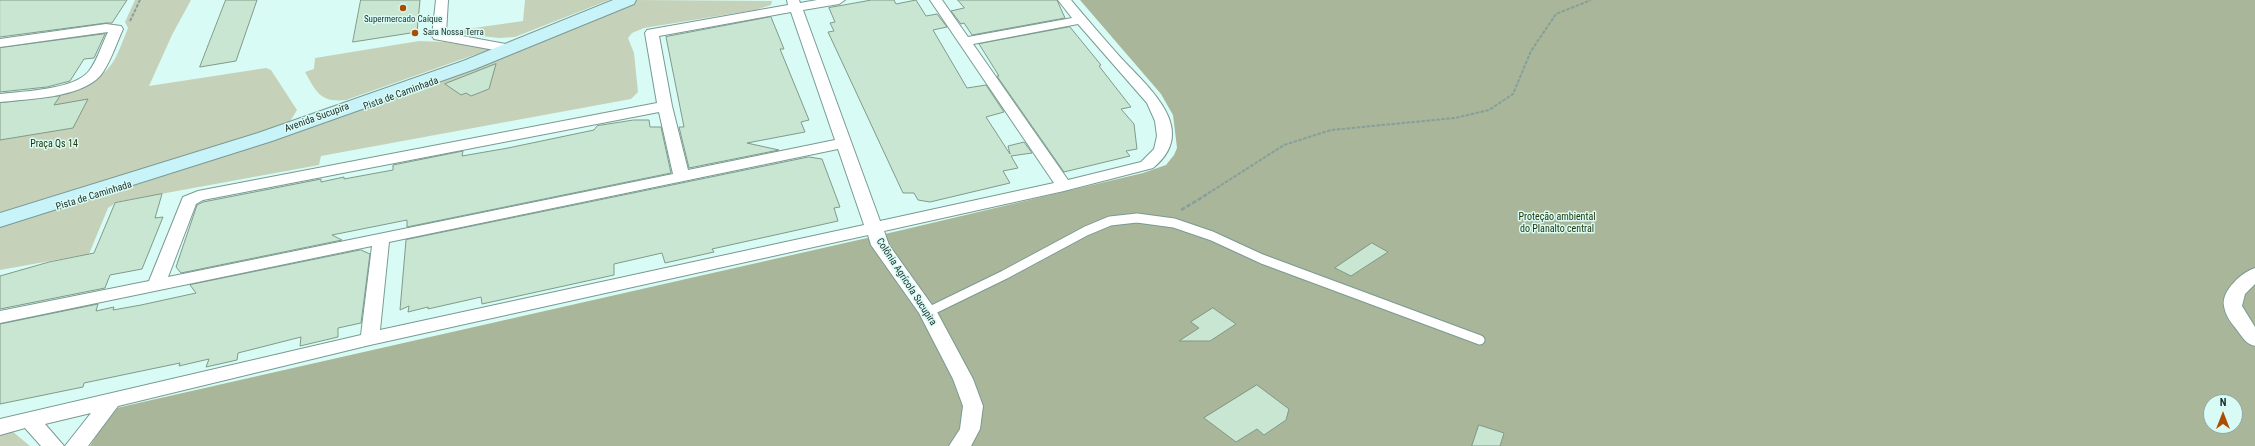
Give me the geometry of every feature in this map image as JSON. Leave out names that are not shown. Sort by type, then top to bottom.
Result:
[{"type":"street","points":[[442,0],[439,36],[511,49]]},
{"type":"street","name":"Avenida Sucupira","points":[[0,220],[265,137],[511,49],[628,0]]},
{"type":"street","name":"Pista de Caminhada","points":[[0,225],[202,163],[335,118],[528,46],[638,0]]},
{"type":"street","points":[[682,178],[664,106],[652,33],[794,4],[839,0]]},
{"type":"street","points":[[936,0],[966,41],[1064,186]]},
{"type":"street","points":[[0,427],[370,339],[1064,186],[1147,165],[1157,159],[1162,152],[1164,141],[1165,128],[1156,108],[1146,93],[1080,20],[1064,0]]},
{"type":"street","name":"Colônia Agrícola Sucupira","points":[[794,4],[880,244],[928,312],[963,379],[973,406],[970,429],[960,446]]},
{"type":"street","points":[[966,41],[1080,20]]},
{"type":"street","points":[[0,43],[113,28],[116,30],[96,73],[81,83],[56,90],[0,98]]},
{"type":"street","points":[[156,285],[190,201],[198,196],[664,106]]},
{"type":"street","points":[[0,317],[382,240],[845,143]]},
{"type":"street","points":[[370,339],[382,240]]},
{"type":"street","points":[[2255,274],[2233,296],[2231,303],[2236,315],[2255,340]]},
{"type":"street","points":[[76,446],[111,401]]},
{"type":"street","points":[[30,420],[53,446]]},
{"type":"lane","points":[[928,312],[1110,222],[1135,218],[1162,222],[1202,231],[1236,244],[1262,259],[1480,340]]},
{"type":"path","points":[[1162,222],[1284,145],[1331,130],[1441,119],[1489,110],[1513,94],[1531,51],[1556,14],[1591,0]]},
{"type":"green space","name":"Praça Qs 14","points":[[135,0],[191,0],[172,35],[149,86],[266,68],[271,70],[297,110],[291,120],[284,125],[0,215],[0,100],[91,82],[99,77],[111,66],[115,59],[128,28],[125,22]]},
{"type":"green space","points":[[525,0],[609,0],[515,37],[499,38],[446,32],[523,21]]},
{"type":"green space","points":[[637,0],[772,1],[771,5],[755,10],[644,28],[632,33],[628,38],[634,53],[638,92],[631,99],[321,156],[319,165],[117,202],[108,208],[89,254],[0,270],[0,222],[593,19]]},
{"type":"green space","name":"Proteção ambiental do Planalto central","points":[[1080,0],[2255,0],[2255,446],[90,446],[112,409],[898,231],[1143,173],[1166,165],[1174,155],[1177,148],[1173,115],[1161,94]]},
{"type":"green space","points":[[419,41],[445,42],[491,49],[346,100],[331,100],[320,95],[305,72],[314,69],[315,58]]},
{"type":"green space","points":[[12,431],[30,446],[0,446],[0,433]]},
{"type":"building","points":[[0,0],[127,0],[112,23],[0,37]]},
{"type":"building","points":[[226,0],[257,0],[236,61],[200,67]]},
{"type":"building","points":[[361,0],[420,0],[417,32],[353,42]]},
{"type":"building","points":[[872,0],[894,0],[896,4],[916,0],[926,16],[937,14],[947,27],[933,30],[967,88],[986,85],[1004,112],[986,117],[1010,154],[1008,146],[1024,142],[1032,153],[1011,156],[1018,168],[1003,171],[1010,183],[930,202],[918,200],[914,193],[903,193],[828,32],[834,31],[830,23],[835,22],[829,8]]},
{"type":"building","points":[[958,0],[1057,0],[1065,18],[972,35],[964,23],[961,24],[951,11],[964,8]]},
{"type":"building","points":[[771,17],[784,49],[780,49],[809,120],[801,122],[805,132],[747,143],[779,150],[689,168],[679,127],[684,127],[666,37]]},
{"type":"building","points":[[1070,27],[1101,65],[1099,66],[1131,107],[1121,109],[1134,124],[1137,149],[1126,151],[1130,156],[1064,172],[997,76],[999,76],[979,44]]},
{"type":"building","points":[[105,34],[94,58],[84,59],[70,81],[47,87],[0,92],[0,48]]},
{"type":"building","points":[[496,64],[489,89],[471,96],[466,93],[461,95],[445,84]]},
{"type":"building","points":[[60,96],[54,105],[88,99],[73,128],[0,140],[0,103]]},
{"type":"building","points":[[634,120],[649,120],[650,127],[661,127],[671,173],[407,227],[407,220],[332,235],[342,240],[181,273],[176,267],[197,205],[203,202],[321,179],[321,182],[393,170],[393,165],[463,151],[462,156],[508,148],[594,130],[597,126]]},
{"type":"building","points":[[809,157],[822,159],[840,207],[834,208],[838,221],[712,249],[714,252],[665,263],[662,253],[614,264],[614,275],[482,304],[481,297],[428,309],[428,307],[408,312],[409,306],[400,310],[406,240]]},
{"type":"building","points":[[162,194],[155,218],[163,217],[142,269],[110,275],[105,288],[0,309],[0,276],[49,262],[94,253],[115,203]]},
{"type":"building","points":[[1372,243],[1388,252],[1351,276],[1335,268]]},
{"type":"building","points":[[361,250],[370,254],[361,323],[338,328],[338,337],[300,346],[301,337],[238,353],[237,360],[206,367],[209,359],[179,366],[180,363],[84,383],[83,387],[0,404],[0,324],[98,304],[96,311],[114,307],[113,310],[141,305],[196,293],[190,285]]},
{"type":"building","points":[[1213,308],[1236,324],[1210,341],[1179,341],[1199,328],[1191,322]]},
{"type":"building","points":[[1257,385],[1289,409],[1286,420],[1264,435],[1257,429],[1236,442],[1204,418]]},
{"type":"building","points":[[1479,425],[1504,433],[1500,446],[1472,446]]},
{"type":"place","name":"Supermercado Caíque","points":[[403,8]]},
{"type":"place","name":"Sara Nossa Terra","points":[[415,33]]}]
